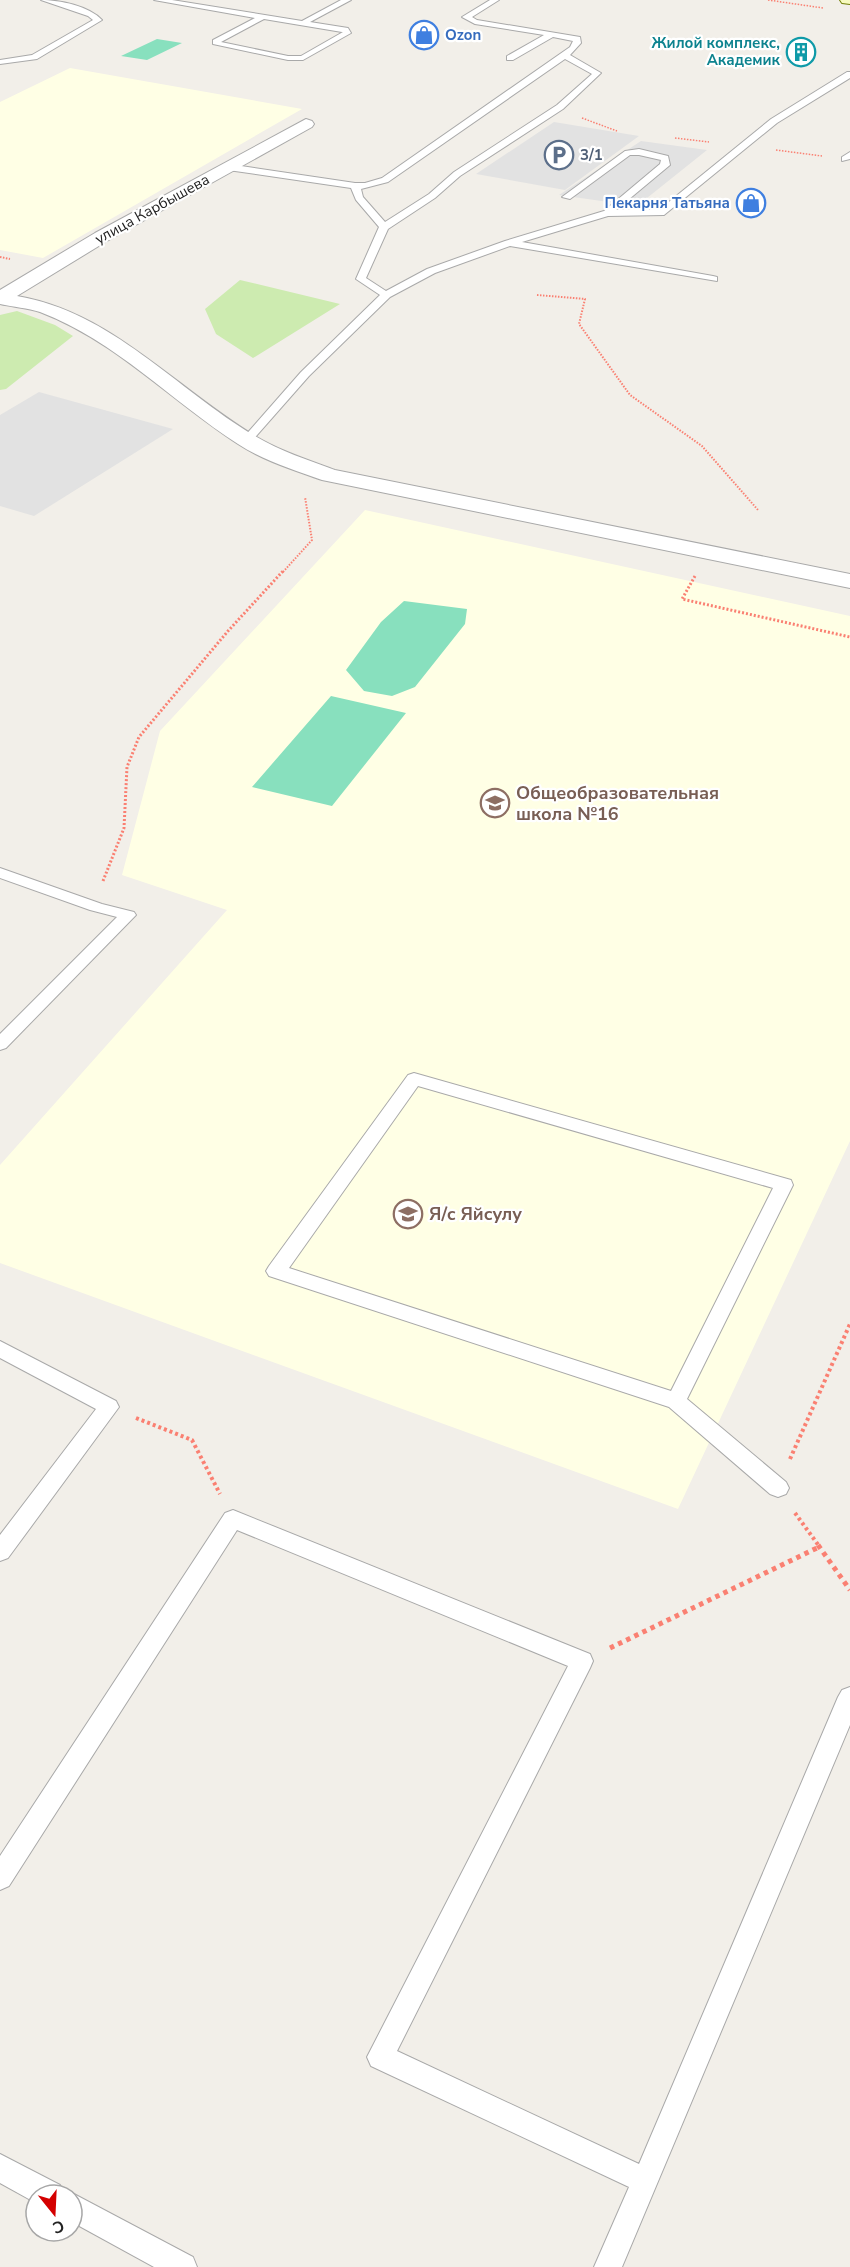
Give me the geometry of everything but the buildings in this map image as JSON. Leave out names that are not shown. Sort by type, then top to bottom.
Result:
[{"type":"street","name":"улица Карбышева","points":[[0,298],[100,237],[306,124]]},
{"type":"street","points":[[0,298],[48,309],[116,343],[170,387],[247,440],[273,455],[330,475],[850,581]]},
{"type":"lane","points":[[0,62],[34,57],[98,20],[92,14],[45,0]]},
{"type":"lane","points":[[158,0],[345,30],[347,33],[303,58],[295,59],[216,42],[263,17]]},
{"type":"lane","points":[[303,23],[347,0]]},
{"type":"lane","points":[[228,167],[355,186],[366,186],[385,180],[573,49],[577,43],[577,39],[475,22],[466,16],[495,0]]},
{"type":"lane","points":[[510,58],[552,34]]},
{"type":"lane","points":[[386,295],[361,279],[384,227],[432,196],[457,174],[560,107],[597,73],[564,55]]},
{"type":"lane","points":[[247,440],[305,374],[386,295],[431,271],[508,243],[607,213],[661,213],[774,121],[850,74]]},
{"type":"lane","points":[[567,197],[628,153],[639,152],[665,158],[665,165],[607,213]]},
{"type":"lane","points":[[355,186],[359,198],[384,227]]},
{"type":"lane","points":[[508,243],[713,279]]},
{"type":"lane","points":[[0,873],[96,907],[128,915],[0,1044]]},
{"type":"lane","points":[[676,1401],[784,1185],[414,1080],[276,1272],[676,1401],[778,1488]]},
{"type":"lane","points":[[0,1349],[109,1407],[0,1552]]},
{"type":"lane","points":[[0,1878],[233,1519],[582,1661],[380,2056],[646,2181]]},
{"type":"lane","points":[[608,2267],[850,1697]]},
{"type":"lane","points":[[0,2168],[28,2183]]},
{"type":"lane","points":[[84,2213],[183,2267]]},
{"type":"path","points":[[768,0],[830,10]]},
{"type":"path","points":[[746,146],[848,157]]},
{"type":"path","points":[[537,295],[585,299],[579,324],[630,395],[702,446],[758,510]]},
{"type":"path","points":[[96,907],[108,864],[124,828],[126,767],[138,737],[228,631],[312,540],[304,493],[294,462]]},
{"type":"path","points":[[850,1324],[778,1488],[850,1590]]},
{"type":"path","points":[[109,1407],[192,1440],[233,1519]]},
{"type":"path","points":[[582,1661],[819,1547]]},
{"type":"shaded area","points":[[70,68],[302,109],[43,258],[0,250],[0,102]]},
{"type":"shaded area","name":"3/1","points":[[554,122],[639,136],[565,190],[476,174]]},
{"type":"shaded area","points":[[641,141],[707,150],[637,206],[559,195]]},
{"type":"shaded area","points":[[39,392],[173,429],[34,516],[0,506],[0,415]]},
{"type":"shaded area","points":[[365,510],[850,616],[850,1141],[678,1509],[0,1263],[0,1165],[227,910],[122,875],[160,731]]},
{"type":"green space","points":[[157,39],[182,43],[147,60],[121,56]]},
{"type":"green space","points":[[240,280],[340,304],[253,358],[216,334],[205,309]]},
{"type":"green space","points":[[17,311],[55,325],[73,336],[6,389],[0,390],[0,315]]},
{"type":"green space","points":[[404,601],[467,609],[465,624],[415,687],[392,696],[364,691],[346,670],[381,622]]},
{"type":"green space","points":[[331,696],[406,713],[332,806],[252,787]]},
{"type":"place","name":"Ozon","points":[[424,35]]},
{"type":"place","name":"Жилой комплекс, Академик","points":[[801,52]]},
{"type":"place","name":"3/1","points":[[559,155]]},
{"type":"place","name":"Пекарня Татьяна","points":[[751,203]]},
{"type":"place","name":"Общеобразовательная школа №16","points":[[495,803]]},
{"type":"place","name":"Я/c Яйсулу","points":[[408,1214]]}]
